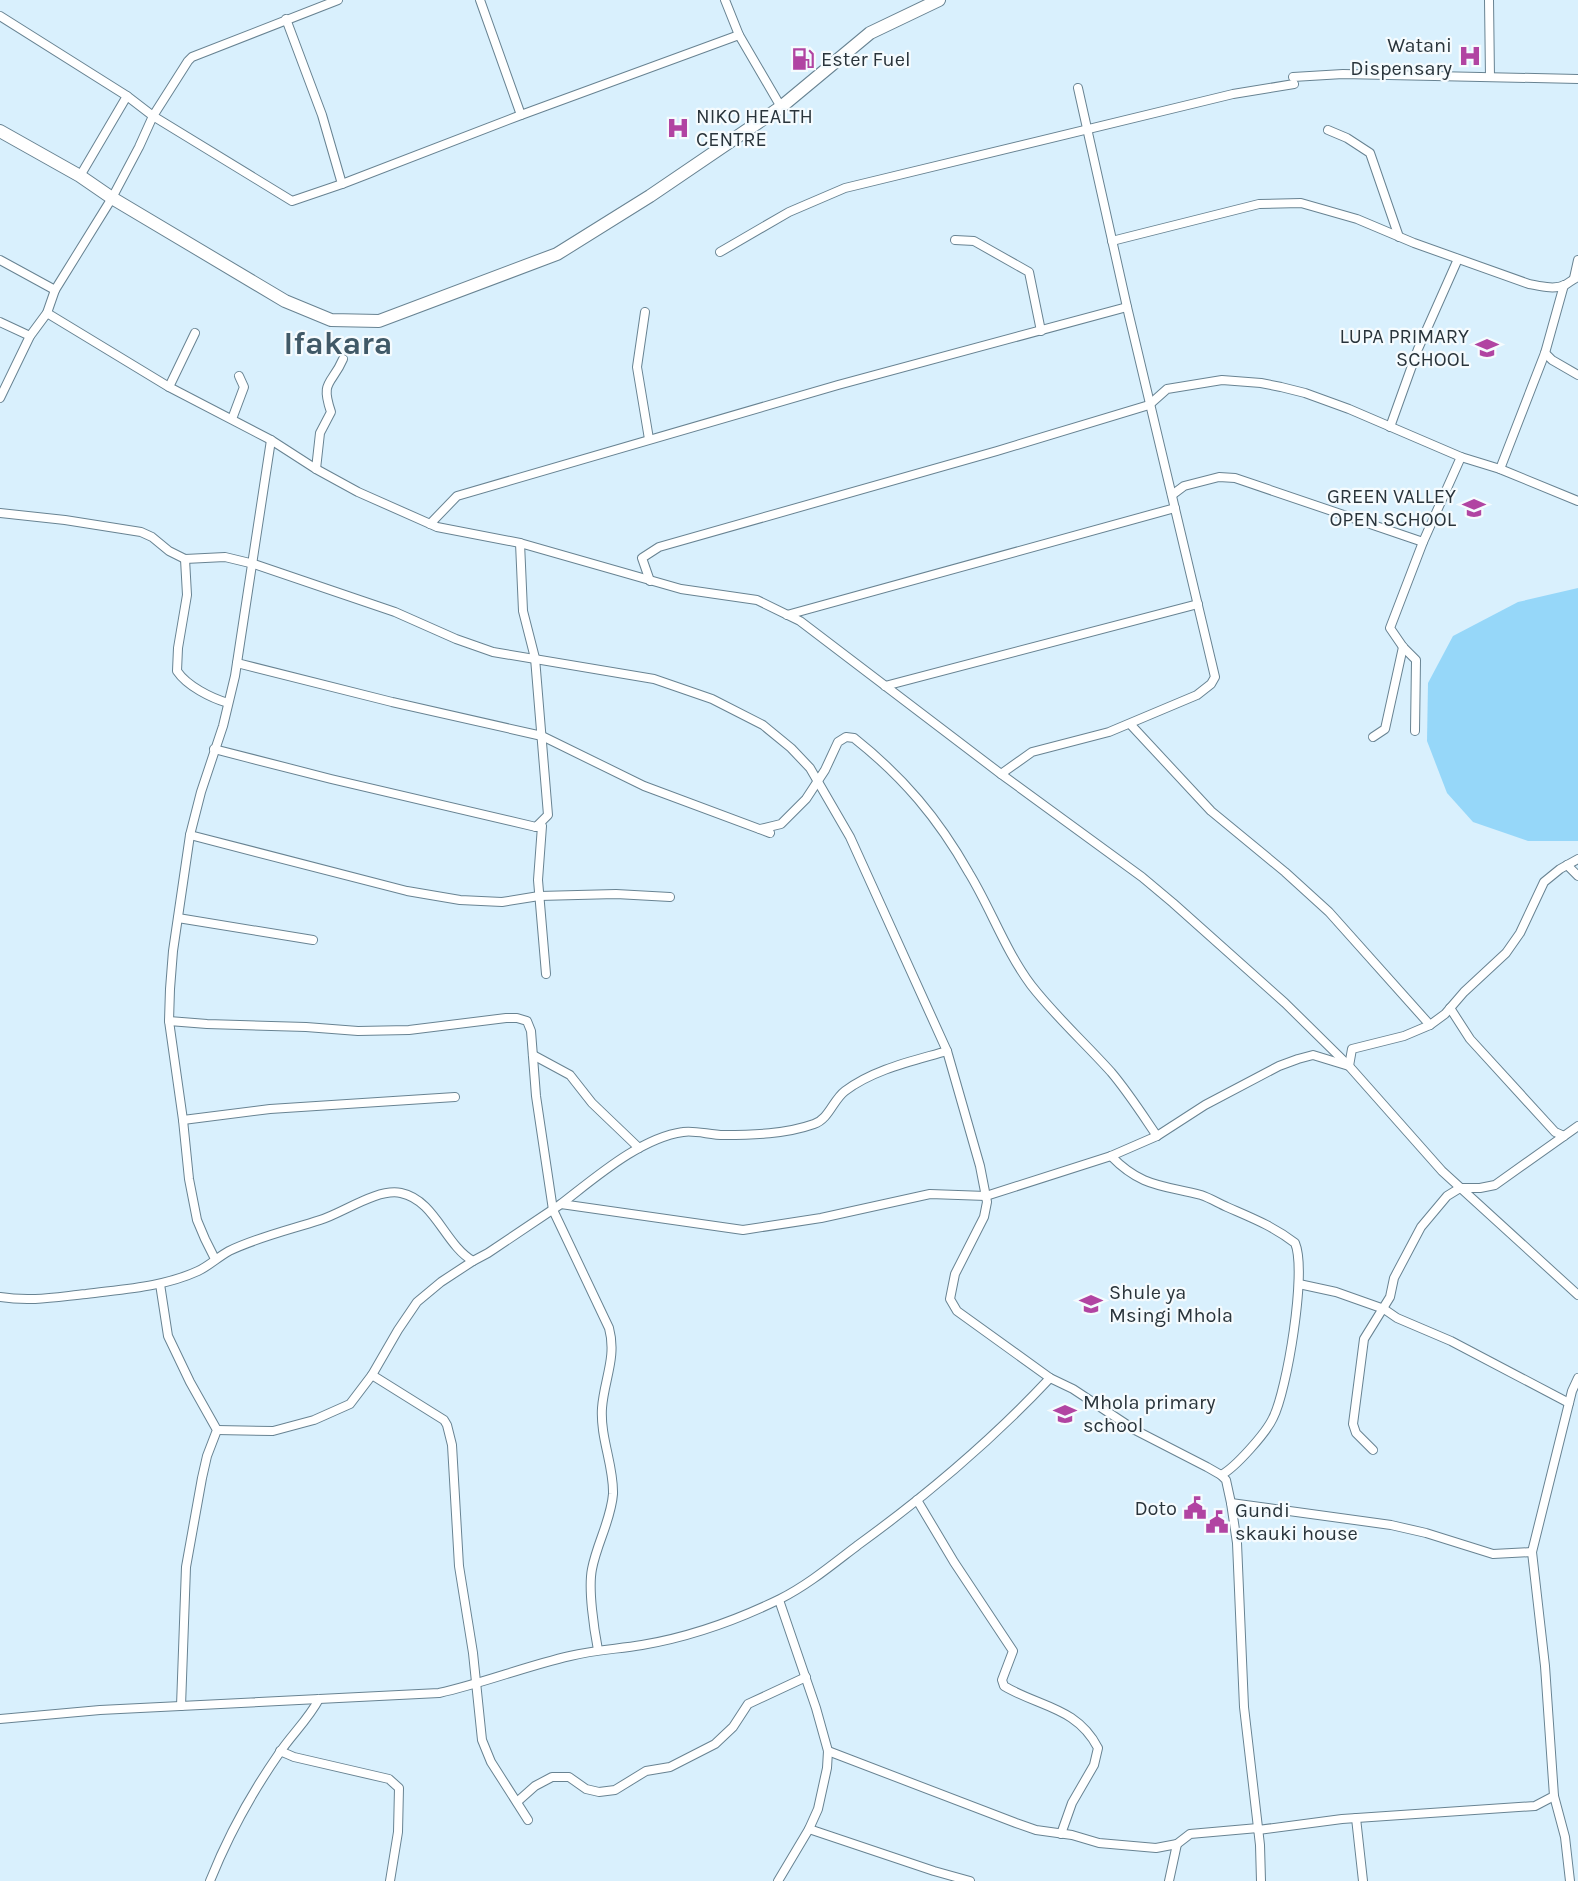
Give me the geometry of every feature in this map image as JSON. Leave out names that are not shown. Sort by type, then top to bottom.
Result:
[{"type":"main road","points":[[0,131],[80,176],[112,198],[285,301],[331,320],[379,321],[557,254],[650,196],[781,107],[870,33],[939,0]]},
{"type":"street","points":[[0,398],[30,336],[47,313],[55,290],[112,198],[153,116],[192,57],[338,0]]},
{"type":"street","points":[[480,0],[521,115]]},
{"type":"street","points":[[725,0],[739,35],[781,107]]},
{"type":"street","points":[[1489,0],[1490,77]]},
{"type":"street","points":[[0,16],[127,96],[153,116],[290,201],[342,184],[739,35]]},
{"type":"street","points":[[286,19],[322,115],[342,184]]},
{"type":"street","points":[[720,252],[789,212],[845,188],[1233,93],[1343,74],[1578,79]]},
{"type":"street","points":[[1000,774],[1032,752],[1131,725],[1197,695],[1211,684],[1215,677],[1126,307],[1078,88]]},
{"type":"street","points":[[80,176],[127,96]]},
{"type":"street","points":[[1328,130],[1347,138],[1370,153],[1399,237]]},
{"type":"street","points":[[1112,241],[1259,204],[1301,203],[1357,219],[1458,259],[1544,287],[1564,285],[1576,278],[1578,260]]},
{"type":"street","points":[[955,240],[974,242],[1029,272],[1041,331]]},
{"type":"street","points":[[1390,427],[1418,349],[1458,259]]},
{"type":"street","points":[[0,260],[55,290]]},
{"type":"street","points":[[1500,469],[1545,352],[1564,285]]},
{"type":"street","points":[[430,524],[457,496],[537,471],[595,457],[649,439],[837,385],[1126,307]]},
{"type":"street","points":[[645,312],[637,367],[649,439]]},
{"type":"street","points":[[47,313],[169,387],[271,440],[316,469],[358,492],[430,524],[520,543],[681,589],[757,600],[800,621],[1000,774],[1142,877],[1285,1003],[1349,1066],[1442,1171],[1578,1295]]},
{"type":"street","points":[[0,322],[30,336]]},
{"type":"street","points":[[169,387],[195,333]]},
{"type":"street","points":[[1545,352],[1552,360],[1578,375]]},
{"type":"street","points":[[316,469],[320,433],[331,412],[325,394],[329,382],[343,359]]},
{"type":"street","points":[[232,419],[244,387],[239,376]]},
{"type":"street","points":[[650,580],[642,558],[659,548],[1149,405],[1167,389],[1222,380],[1261,382],[1305,393],[1461,457],[1500,469],[1578,501]]},
{"type":"street","points":[[215,1259],[197,1220],[189,1179],[170,1021],[170,989],[190,836],[228,703],[237,663],[254,564],[271,440]]},
{"type":"street","points":[[1415,730],[1416,660],[1403,647],[1390,628],[1423,542],[1461,457]]},
{"type":"street","points":[[1172,495],[1184,486],[1219,477],[1235,478],[1423,542]]},
{"type":"street","points":[[787,615],[1175,508]]},
{"type":"street","points":[[0,513],[141,532],[185,559],[225,557],[254,564],[395,612],[456,639],[493,652],[654,679],[712,699],[763,725],[804,760],[850,837],[947,1052],[980,1166],[986,1196],[984,1217],[955,1274],[949,1296],[951,1303],[967,1320],[1050,1378],[1073,1389],[1135,1430],[1221,1475],[1229,1488],[1237,1543],[1244,1707],[1258,1829],[1261,1881]]},
{"type":"street","points":[[520,543],[523,612],[535,658],[548,815],[536,827]]},
{"type":"street","points":[[185,559],[187,595],[178,648],[177,671],[179,675],[213,698],[228,703]]},
{"type":"street","points":[[885,686],[1198,604]]},
{"type":"street","points":[[1373,737],[1385,729],[1403,647]]},
{"type":"street","points":[[237,663],[392,702],[542,736],[644,786],[770,833]]},
{"type":"street","points":[[1131,725],[1211,811],[1329,912],[1430,1025]]},
{"type":"street","points":[[759,830],[781,824],[806,799],[818,782],[838,742],[846,737],[854,738],[895,772],[936,821],[970,874],[1006,946],[1031,985],[1111,1072],[1132,1098],[1156,1136]]},
{"type":"street","points":[[214,749],[331,779],[536,827],[542,826],[538,880],[546,974]]},
{"type":"street","points":[[190,836],[406,891],[460,900],[502,902],[539,896],[616,894],[670,897]]},
{"type":"street","points":[[1349,1066],[1352,1049],[1397,1039],[1430,1025],[1450,1008],[1506,953],[1520,933],[1544,882],[1578,860]]},
{"type":"street","points":[[1567,866],[1578,876]]},
{"type":"street","points":[[178,918],[313,940]]},
{"type":"street","points":[[1450,1008],[1470,1039],[1555,1132],[1564,1137]]},
{"type":"street","points":[[170,1021],[358,1031],[409,1030],[461,1022],[517,1018],[527,1021],[530,1025],[536,1096],[553,1210],[603,1314],[613,1344],[602,1412],[603,1438],[613,1493],[610,1511],[593,1562],[591,1578],[594,1628],[598,1650]]},
{"type":"street","points":[[217,1430],[273,1431],[314,1420],[350,1404],[372,1376],[417,1302],[441,1282],[553,1210],[612,1165],[639,1149],[670,1135],[683,1132],[723,1135],[771,1133],[815,1124],[826,1115],[843,1092],[854,1085],[894,1067],[947,1052]]},
{"type":"street","points":[[533,1055],[570,1075],[592,1103],[639,1149]]},
{"type":"street","points":[[561,1204],[743,1230],[821,1218],[930,1194],[986,1196],[1111,1156],[1156,1136],[1205,1105],[1279,1066],[1298,1059],[1313,1055],[1349,1066]]},
{"type":"street","points":[[183,1120],[270,1109],[455,1097]]},
{"type":"street","points":[[1374,1450],[1356,1433],[1353,1418],[1364,1339],[1390,1297],[1394,1278],[1421,1227],[1447,1196],[1460,1188],[1495,1185],[1564,1137],[1572,1128],[1578,1126]]},
{"type":"street","points":[[1111,1156],[1124,1170],[1139,1179],[1164,1188],[1204,1196],[1267,1223],[1295,1243],[1297,1248],[1299,1284],[1290,1355],[1279,1403],[1273,1420],[1233,1467],[1221,1475]]},
{"type":"street","points":[[0,1297],[23,1301],[160,1284],[200,1270],[215,1259],[243,1245],[321,1220],[377,1196],[393,1192],[410,1196],[419,1202],[473,1261]]},
{"type":"street","points":[[160,1284],[168,1336],[217,1430]]},
{"type":"street","points":[[1299,1284],[1336,1292],[1383,1309],[1397,1318],[1451,1341],[1569,1403]]},
{"type":"street","points":[[372,1376],[438,1416],[447,1425],[452,1444],[459,1566],[483,1745],[528,1820]]},
{"type":"street","points":[[0,1719],[100,1710],[439,1694],[476,1685],[552,1660],[598,1650],[643,1645],[713,1626],[779,1600],[819,1574],[917,1500],[986,1443],[1050,1378]]},
{"type":"street","points":[[1570,1881],[1564,1837],[1554,1796],[1545,1666],[1532,1552],[1569,1403],[1578,1378]]},
{"type":"street","points":[[181,1706],[186,1567],[202,1478],[217,1430]]},
{"type":"street","points":[[917,1500],[954,1562],[1013,1651],[1002,1680],[1004,1686],[1070,1716],[1094,1739],[1098,1748],[1097,1759],[1072,1803],[1061,1834]]},
{"type":"street","points":[[1231,1503],[1391,1525],[1426,1533],[1493,1554],[1532,1552]]},
{"type":"street","points":[[778,1881],[809,1829],[818,1809],[828,1750],[779,1600]]},
{"type":"street","points":[[517,1802],[535,1786],[552,1777],[569,1777],[586,1789],[607,1791],[615,1790],[646,1771],[670,1767],[715,1744],[733,1727],[748,1704],[806,1677]]},
{"type":"street","points":[[210,1881],[254,1790],[280,1752],[311,1714],[319,1699]]},
{"type":"street","points":[[828,1750],[1036,1830],[1115,1846],[1156,1848],[1177,1844],[1190,1834],[1356,1818],[1535,1806],[1554,1796]]},
{"type":"street","points":[[280,1752],[389,1779],[399,1788],[398,1832],[390,1881]]},
{"type":"street","points":[[1356,1818],[1363,1881]]},
{"type":"street","points":[[809,1829],[970,1881]]},
{"type":"street","points":[[1169,1881],[1177,1844]]},
{"type":"shaded area","points":[[1578,588],[1578,841],[1528,841],[1473,822],[1447,793],[1427,741],[1428,683],[1453,636],[1518,602]]},
{"type":"place","name":"Watani Dispensary","points":[[1470,56]]},
{"type":"place","name":"Ester Fuel","points":[[803,59]]},
{"type":"place","name":"NIKO HEALTH CENTRE","points":[[678,128]]},
{"type":"place","name":"LUPA PRIMARY SCHOOL","points":[[1487,348]]},
{"type":"place","name":"GREEN VALLEY OPEN SCHOOL","points":[[1474,508]]},
{"type":"place","name":"Shule ya Msingi Mhola","points":[[1091,1304]]},
{"type":"place","name":"Mhola primary school","points":[[1065,1414]]},
{"type":"place","name":"Doto","points":[[1195,1508]]},
{"type":"place","name":"Gundi skauki house","points":[[1217,1522]]},
{"type":"district","name":"Ifakara","points":[[338,343]]}]
